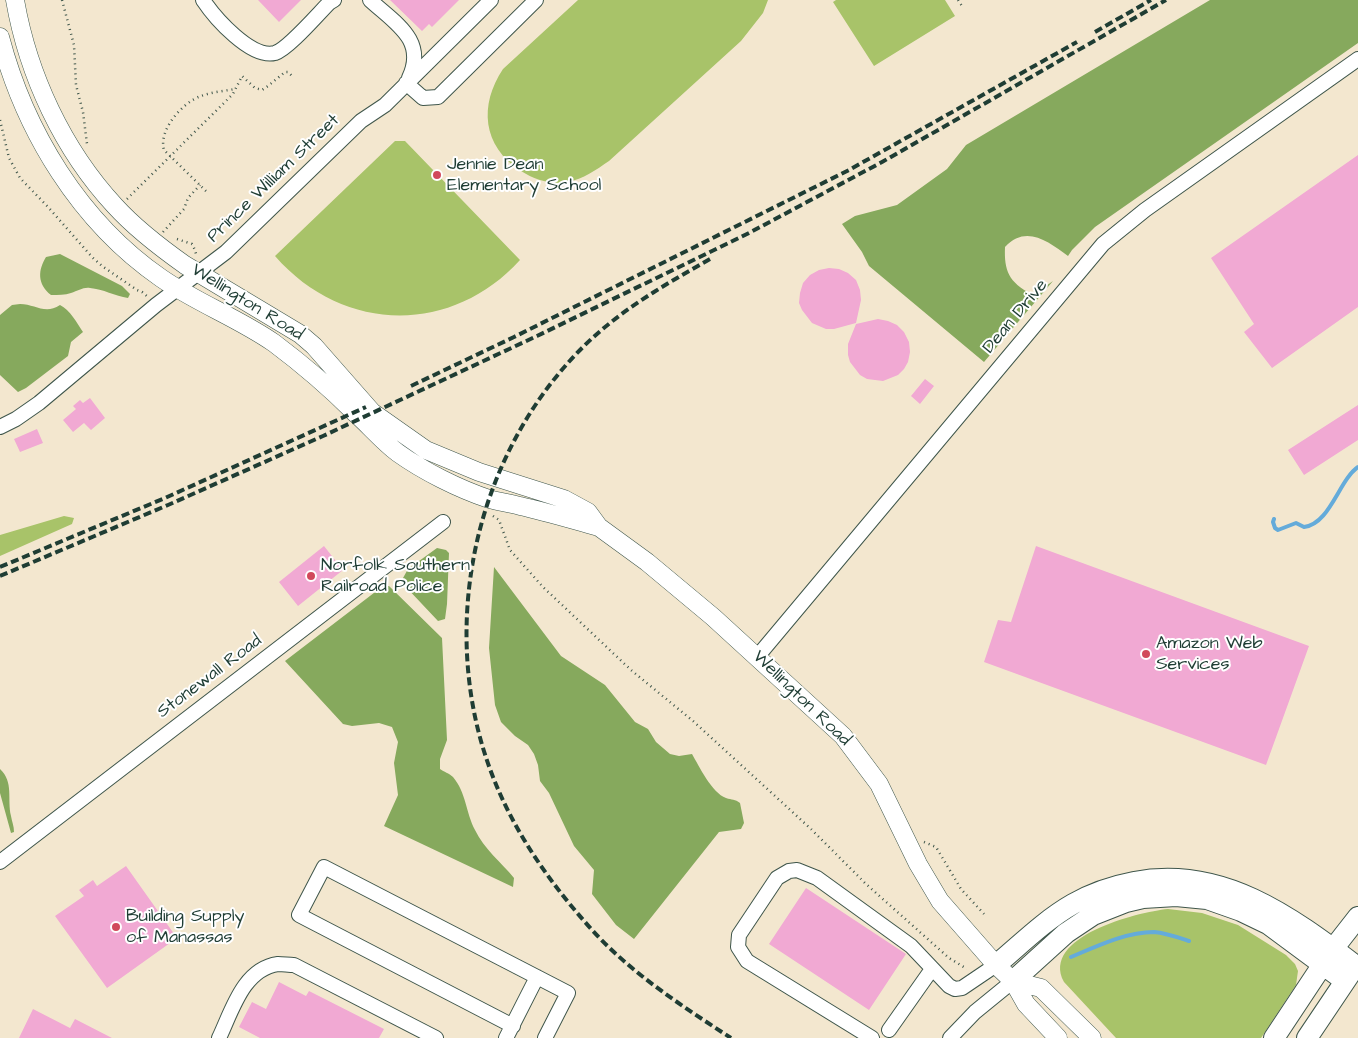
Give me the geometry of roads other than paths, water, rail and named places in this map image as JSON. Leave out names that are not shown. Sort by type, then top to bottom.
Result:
[{"type":"highway","points":[[996,965],[1053,917],[1072,904],[1109,888],[1155,879],[1190,879],[1226,887],[1242,893],[1283,915],[1328,957]]},
{"type":"highway","points":[[1013,981],[1066,933],[1093,915],[1126,902],[1157,897],[1207,899],[1268,924],[1353,971],[1307,1038]]},
{"type":"highway","points":[[1274,1038],[1328,957],[1358,917]]},
{"type":"main road","name":"Wellington Road","points":[[16,0],[24,39],[38,80],[57,125],[80,161],[122,200],[168,253],[197,265],[300,334],[314,346],[372,412],[426,450],[479,472],[564,499],[588,512],[599,527],[647,562],[713,617],[844,736],[879,784],[903,834],[940,901],[996,965],[1013,981],[1026,1004],[1058,1038]]},
{"type":"main road","name":"Wellington Road","points":[[1,43],[22,103],[50,157],[76,195],[114,238],[155,274],[272,342],[328,386],[391,447],[422,468],[489,499],[599,527]]},
{"type":"main road","name":"Wellington Road","points":[[1013,981],[1041,988],[1092,1038]]},
{"type":"street","points":[[203,0],[225,26],[253,50],[274,53],[286,46],[334,0]]},
{"type":"street","points":[[370,0],[411,41],[414,52],[414,66],[406,83],[423,98],[438,97],[536,0]]},
{"type":"street","name":"Prince William Street","points":[[0,427],[16,419],[39,403],[177,288],[197,265],[226,252],[361,121],[382,108],[491,0]]},
{"type":"street","points":[[1,43],[24,39]]},
{"type":"street","name":"Dean Drive","points":[[757,657],[1102,244],[1145,210],[1358,59]]},
{"type":"street","name":"Stonewall Road","points":[[0,862],[443,522]]},
{"type":"street","points":[[538,977],[510,1032],[299,915],[324,866],[538,977],[568,993],[545,1038]]},
{"type":"street","points":[[872,1038],[747,961],[742,954],[738,947],[738,935],[777,878],[789,871],[797,870],[816,878],[911,946],[949,986],[955,989],[962,988],[996,965]]},
{"type":"street","points":[[219,1038],[245,985],[258,972],[278,964],[294,965],[436,1038]]},
{"type":"street","points":[[889,1030],[932,969]]},
{"type":"street","points":[[950,1038],[974,1012],[1013,981]]},
{"type":"waterway","points":[[1274,519],[1275,528],[1278,530],[1296,523],[1304,527],[1313,524],[1328,510],[1345,481],[1358,467]]},
{"type":"waterway","points":[[1071,957],[1112,940],[1133,934],[1163,933],[1189,941]]},
{"type":"railway","points":[[1095,32],[1151,0]]},
{"type":"railway","points":[[0,576],[168,505],[323,436],[537,336],[749,233],[882,162],[1166,0]]},
{"type":"railway","points":[[411,386],[514,337],[849,170],[1077,42]]},
{"type":"railway","points":[[710,259],[629,309],[599,332],[585,345],[546,390],[515,439],[491,493],[475,550],[467,608],[468,667],[477,726],[495,782],[523,838],[546,873],[585,922],[618,956],[673,999],[731,1038]]},
{"type":"railway","points":[[0,567],[165,498],[366,407]]},
{"type":"place","name":"Jennie Dean Elementary School","points":[[437,175]]},
{"type":"place","name":"Norfolk Southern Railroad Police","points":[[311,576]]},
{"type":"place","name":"Amazon Web Services","points":[[1146,654]]},
{"type":"place","name":"Building Supply of Manassas","points":[[116,927]]}]
